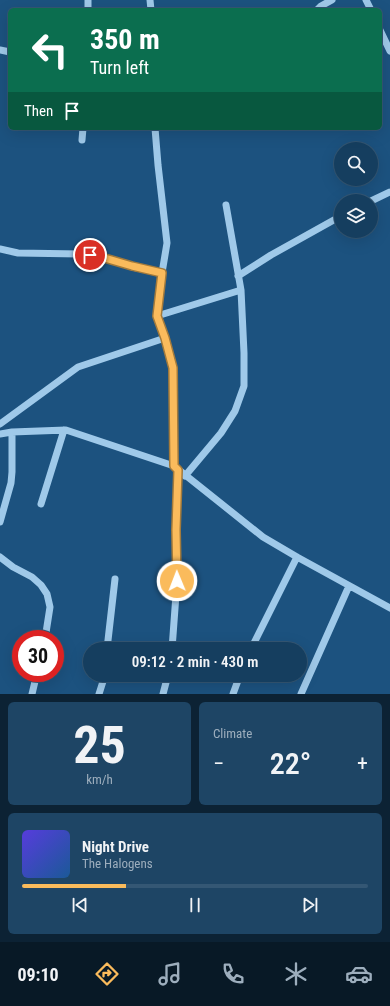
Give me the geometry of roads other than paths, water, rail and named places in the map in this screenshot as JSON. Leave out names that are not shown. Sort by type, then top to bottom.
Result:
[{"type":"street","points":[[319,8],[332,0]]},
{"type":"street","points":[[382,34],[390,51]]},
{"type":"street","points":[[82,140],[83,130]]},
{"type":"street","points":[[155,130],[167,243],[157,316],[173,368],[177,581],[173,642]]},
{"type":"street","points":[[378,198],[390,192]]},
{"type":"street","points":[[185,476],[225,428],[236,411],[244,386],[241,290],[226,205]]},
{"type":"street","points":[[238,276],[271,255],[334,220]]},
{"type":"street","points":[[0,249],[18,253],[80,254],[101,257],[162,273]]},
{"type":"street","points":[[157,316],[241,290]]},
{"type":"street","points":[[0,424],[78,367],[165,338]]},
{"type":"street","points":[[41,504],[64,430]]},
{"type":"street","points":[[0,434],[12,432],[66,430],[176,468],[263,536],[297,557],[390,608]]},
{"type":"street","points":[[0,522],[11,483],[12,432]]},
{"type":"street","points":[[0,557],[13,567],[32,577],[41,585],[47,594],[50,607],[46,630]]},
{"type":"street","points":[[254,642],[297,557]]},
{"type":"street","points":[[109,642],[116,580]]},
{"type":"street","points":[[301,694],[349,586]]},
{"type":"street","points":[[32,694],[35,682]]},
{"type":"street","points":[[99,694],[102,682]]},
{"type":"street","points":[[163,694],[166,682]]},
{"type":"street","points":[[233,694],[237,682]]}]
